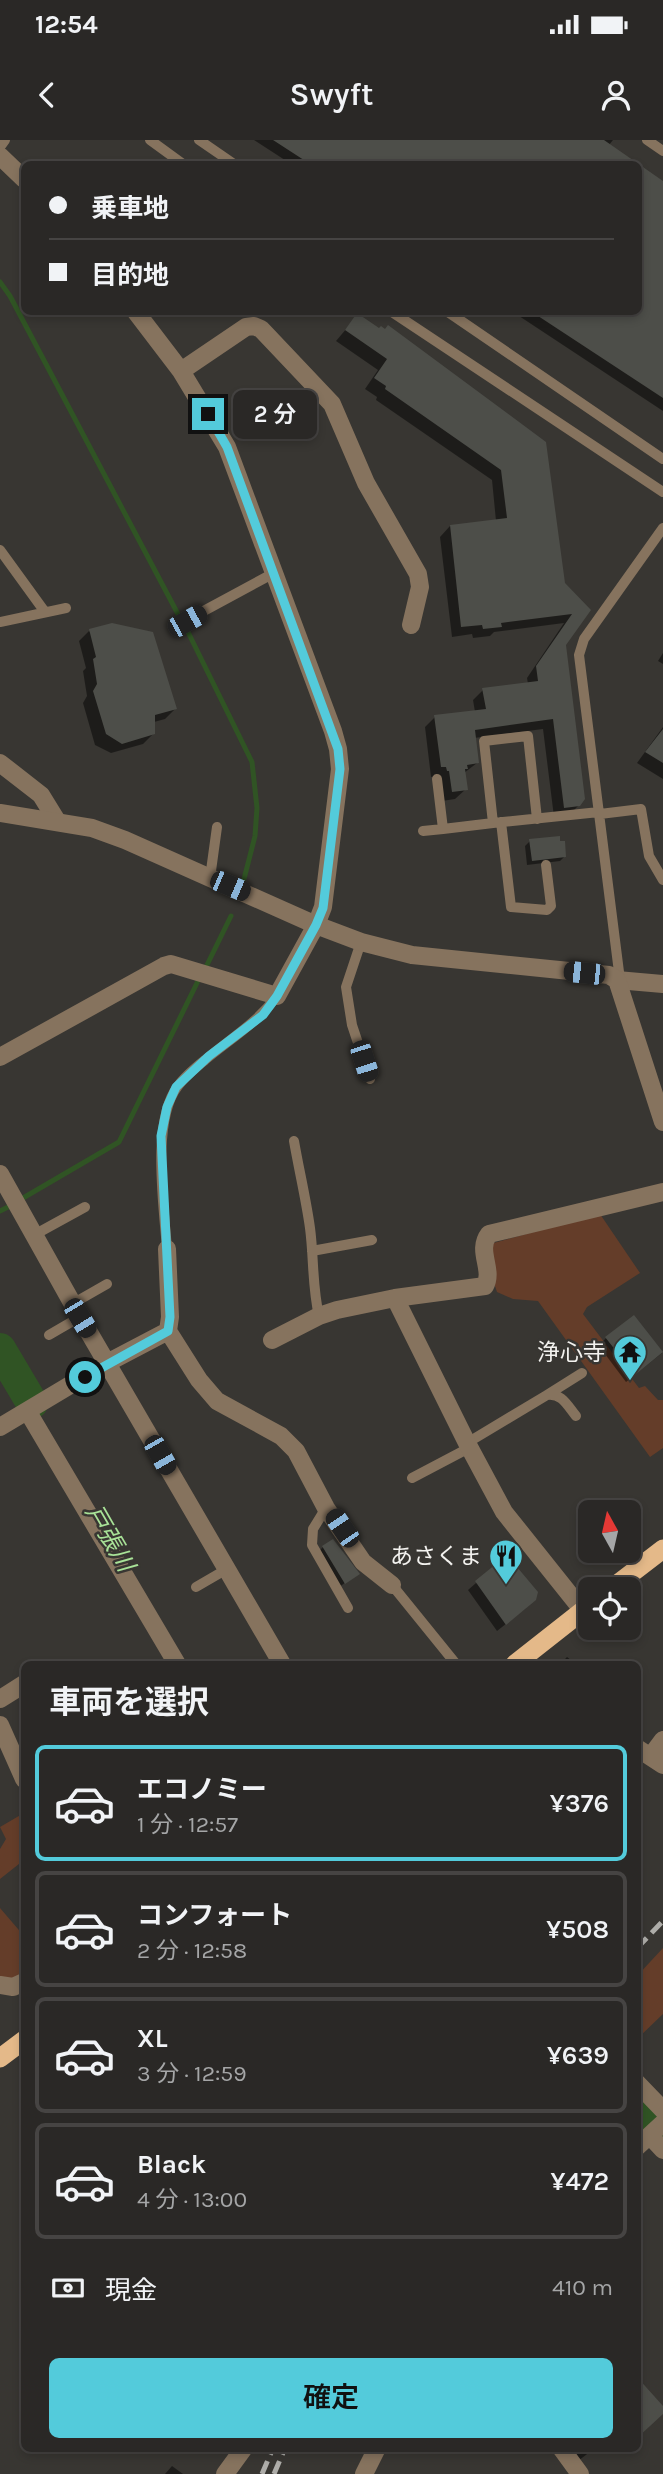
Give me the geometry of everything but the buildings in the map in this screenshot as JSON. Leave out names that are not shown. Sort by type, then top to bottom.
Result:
[{"type":"highway","points":[[627,1577],[663,1549]]},
{"type":"highway","points":[[522,1661],[578,1615]]},
{"type":"highway","points":[[0,2058],[21,2042]]},
{"type":"street","points":[[0,156],[21,176]]},
{"type":"street","points":[[0,1057],[171,964],[277,996],[323,908],[340,769],[338,749],[227,447],[181,371],[138,315]]},
{"type":"street","points":[[181,371],[246,327],[254,326],[261,329],[321,391],[332,404],[366,483],[418,574],[420,587],[411,625]]},
{"type":"street","points":[[0,763],[41,795],[57,821]]},
{"type":"street","points":[[0,813],[92,828],[361,942],[412,955],[609,975],[619,980],[663,984]]},
{"type":"street","points":[[619,980],[663,1122]]},
{"type":"street","points":[[0,1174],[76,1311],[280,1661]]},
{"type":"street","points":[[272,1340],[337,1310],[396,1298],[485,1286],[489,1279],[483,1247],[489,1234],[663,1192]]},
{"type":"street","points":[[167,1250],[170,1317],[168,1331],[204,1378],[216,1401],[281,1436],[296,1451],[326,1508],[363,1562],[392,1585]]},
{"type":"street","points":[[396,1298],[468,1446],[504,1512],[578,1599]]},
{"type":"street","points":[[0,1427],[107,1363],[168,1331]]},
{"type":"street","points":[[33,1409],[175,1661]]},
{"type":"street","points":[[0,1699],[21,1687]]},
{"type":"street","points":[[0,1725],[21,1772]]},
{"type":"street","points":[[650,1756],[663,1741]]},
{"type":"street","points":[[0,1985],[13,1987],[21,1983]]},
{"type":"street","points":[[641,2091],[656,2122],[663,2150]]},
{"type":"street","points":[[225,2474],[241,2452]]},
{"type":"street","points":[[364,2474],[375,2452]]},
{"type":"street","points":[[564,2452],[580,2474]]},
{"type":"lane","points":[[0,147],[5,140]]},
{"type":"lane","points":[[150,140],[179,161]]},
{"type":"lane","points":[[199,140],[230,161]]},
{"type":"lane","points":[[647,140],[663,151]]},
{"type":"lane","points":[[397,315],[663,492]]},
{"type":"lane","points":[[452,315],[663,459]]},
{"type":"lane","points":[[619,980],[579,655],[584,639],[663,528]]},
{"type":"lane","points":[[0,550],[45,612]]},
{"type":"lane","points":[[187,621],[274,573]]},
{"type":"lane","points":[[0,622],[66,608]]},
{"type":"lane","points":[[537,819],[528,736],[484,741],[511,907],[547,910],[551,906],[546,865]]},
{"type":"lane","points":[[437,779],[443,829]]},
{"type":"lane","points":[[423,831],[641,809],[649,856],[663,880]]},
{"type":"lane","points":[[210,878],[217,827]]},
{"type":"lane","points":[[361,942],[346,987],[352,1025],[370,1079]]},
{"type":"lane","points":[[167,1250],[161,1136],[167,1107],[176,1087],[192,1071],[263,1015],[277,996]]},
{"type":"lane","points":[[294,1141],[312,1251],[313,1289],[319,1316]]},
{"type":"lane","points":[[34,1235],[85,1206]]},
{"type":"lane","points":[[312,1251],[372,1240]]},
{"type":"lane","points":[[49,1335],[107,1284]]},
{"type":"lane","points":[[412,1478],[468,1446],[582,1373]]},
{"type":"lane","points":[[547,1395],[555,1394],[562,1398],[576,1416]]},
{"type":"lane","points":[[326,1508],[313,1530],[312,1545],[348,1608]]},
{"type":"lane","points":[[196,1587],[227,1569]]},
{"type":"lane","points":[[392,1585],[454,1661]]},
{"type":"shaded area","name":"浄心寺","points":[[600,1214],[640,1273],[587,1307],[583,1314],[639,1388],[645,1386],[658,1400],[663,1400],[663,1448],[650,1457],[538,1301],[513,1299],[497,1292],[485,1256],[490,1244]]},
{"type":"shaded area","points":[[21,1815],[21,1862],[0,1879],[0,1849],[6,1839],[0,1827]]},
{"type":"shaded area","points":[[0,1908],[21,1932],[21,1975],[8,1980],[0,1977]]},
{"type":"shaded area","points":[[663,1948],[663,2014],[641,2035],[641,1972]]},
{"type":"waterway","points":[[0,282],[10,296],[179,616]]},
{"type":"waterway","points":[[185,626],[252,762],[257,808],[255,836],[244,879]]},
{"type":"waterway","points":[[205,969],[231,916]]},
{"type":"waterway","points":[[23,1198],[119,1142],[198,981]]},
{"type":"waterway","points":[[0,1211],[12,1205]]},
{"type":"waterway","name":"戸張川","points":[[0,1349],[32,1403]]},
{"type":"waterway","name":"戸張川","points":[[641,2117],[652,2128]]},
{"type":"railway","points":[[641,1944],[663,1921]]},
{"type":"railway","points":[[262,2474],[271,2452]]},
{"type":"railway","points":[[274,2474],[283,2452]]},
{"type":"place","name":"浄心寺","points":[[630,1382]]},
{"type":"place","name":"あさくま","points":[[506,1586]]},
{"type":"route","points":[[85,1377],[168,1331],[170,1317],[161,1136],[167,1107],[176,1087],[192,1071],[263,1015],[277,996],[323,908],[340,769],[338,749],[227,447],[208,414]]}]
